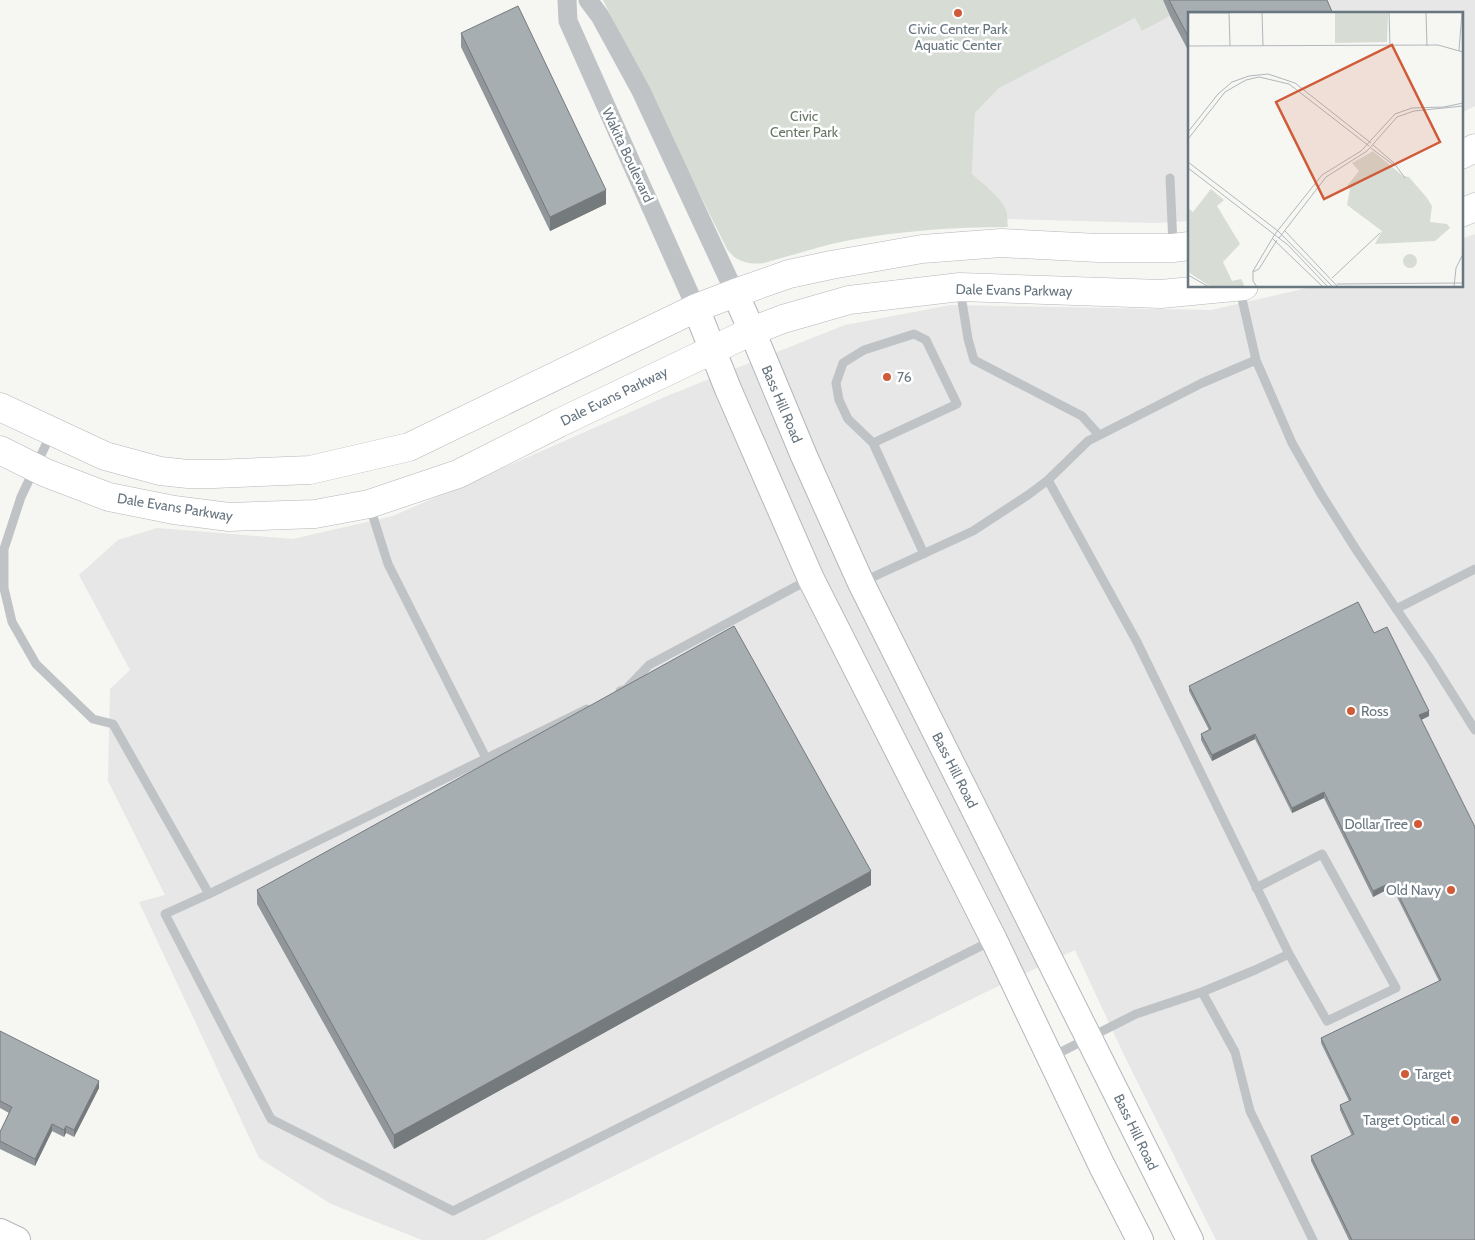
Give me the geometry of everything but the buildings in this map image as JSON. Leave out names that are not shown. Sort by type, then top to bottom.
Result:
[{"type":"main road","points":[[1462,154],[1475,148]]},
{"type":"main road","points":[[1462,213],[1475,207]]},
{"type":"main road","points":[[0,407],[105,456],[160,471],[214,474],[310,470],[409,447],[696,308],[789,274],[922,249],[1001,243],[1098,248],[1181,247]]},
{"type":"main road","name":"Dale Evans Parkway","points":[[0,450],[46,473],[109,497],[174,510],[229,517],[316,514],[369,504],[458,474],[713,348],[783,318],[849,300],[960,288],[1162,294],[1231,288]]},
{"type":"main road","name":"Bass Hill Road","points":[[734,293],[752,331],[804,456],[862,583],[1190,1240]]},
{"type":"main road","points":[[696,308],[728,389],[811,579],[994,940],[1049,1058],[1140,1240]]},
{"type":"main road","points":[[0,1232],[17,1240]]},
{"type":"street","name":"Wakita Boulevard","points":[[567,0],[568,20],[696,308]]},
{"type":"street","points":[[588,0],[600,16],[641,91],[734,293]]},
{"type":"lane","points":[[1170,178],[1181,247]]},
{"type":"lane","points":[[960,288],[968,339],[974,360],[1082,416],[1099,435]]},
{"type":"lane","points":[[1242,288],[1256,360],[1297,451],[1321,494],[1475,730]]},
{"type":"lane","points":[[873,443],[957,404],[926,340],[914,334],[864,350],[843,363],[836,383],[839,400],[848,419],[873,443],[924,554]]},
{"type":"lane","points":[[862,583],[973,531],[1048,480],[1088,441],[1202,383],[1256,360]]},
{"type":"lane","points":[[52,432],[21,497],[4,548],[4,588],[12,622],[36,664],[93,719],[113,724],[209,894]]},
{"type":"lane","points":[[1048,480],[1137,642],[1256,888],[1327,1021],[1396,988],[1322,854],[1256,888]]},
{"type":"lane","points":[[369,504],[388,564],[486,758]]},
{"type":"lane","points":[[1396,609],[1475,569]]},
{"type":"lane","points":[[611,696],[626,689],[649,665],[811,579]]},
{"type":"lane","points":[[597,703],[165,914],[271,1119],[453,1211],[994,940]]},
{"type":"lane","points":[[1049,1058],[1136,1014],[1202,992],[1290,954]]},
{"type":"lane","points":[[1202,992],[1235,1052],[1250,1111],[1313,1240]]},
{"type":"shaded area","points":[[1163,0],[1475,0],[1475,106],[1462,112],[1462,12],[1188,12],[1188,221],[1154,223],[1007,219],[1005,208],[993,193],[972,175],[975,113],[999,88],[1135,18],[1142,31],[1170,16]]},
{"type":"shaded area","points":[[1475,234],[1475,1240],[1216,1240],[1125,1057],[1075,950],[986,992],[485,1240],[422,1240],[331,1204],[259,1158],[139,902],[165,895],[108,781],[110,689],[130,670],[79,575],[118,540],[157,528],[293,539],[393,516],[667,396],[845,325],[951,305],[1211,310],[1307,288],[1462,288],[1462,239]]},
{"type":"green space","name":"Civic Center Park","points":[[603,0],[1163,0],[1170,16],[1142,31],[1135,18],[999,88],[975,113],[972,174],[1004,205],[1007,212],[1008,227],[906,232],[845,241],[764,263],[753,263],[739,260],[727,249]]},
{"type":"place","name":"Civic Center Park Aquatic Center","points":[[958,13]]},
{"type":"place","name":"76","points":[[887,377]]},
{"type":"place","name":"Ross","points":[[1351,711]]},
{"type":"place","name":"Dollar Tree","points":[[1418,824]]},
{"type":"place","name":"Old Navy","points":[[1451,890]]},
{"type":"place","name":"Target","points":[[1405,1074]]},
{"type":"place","name":"Target Optical","points":[[1455,1120]]}]
